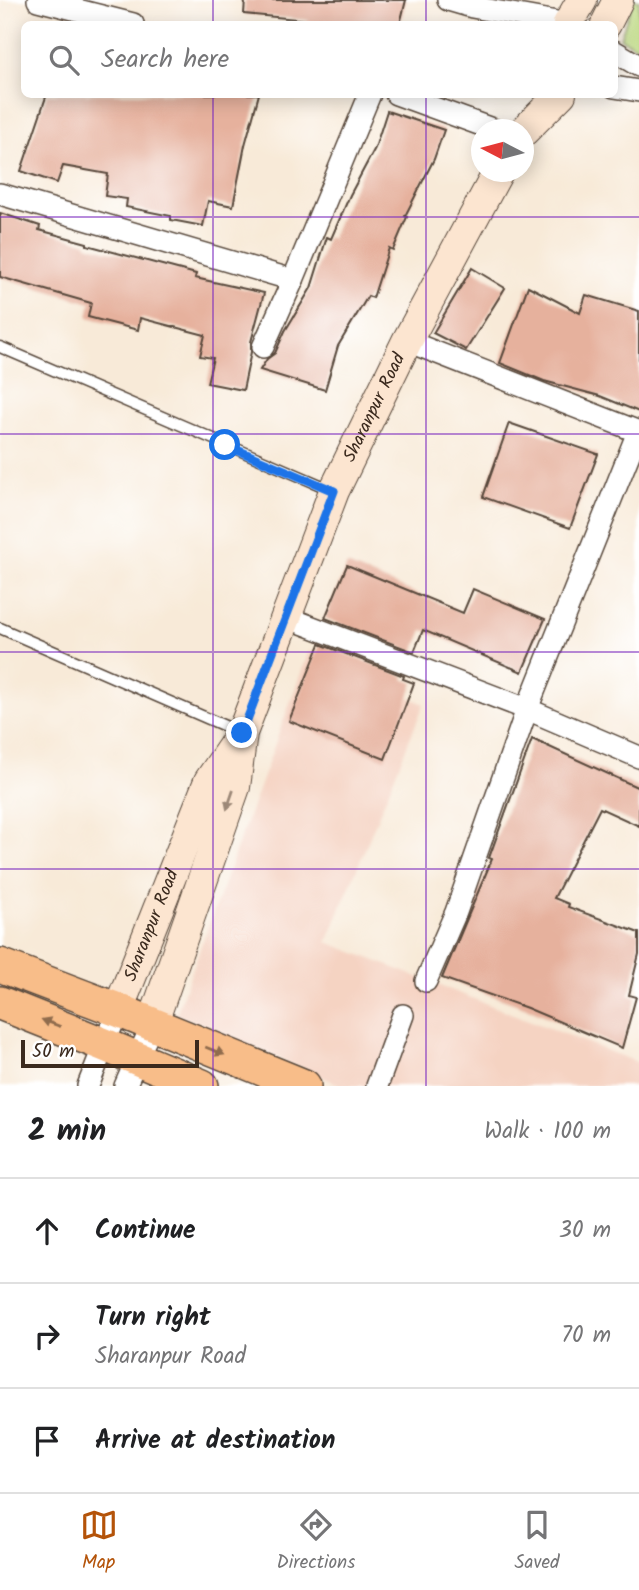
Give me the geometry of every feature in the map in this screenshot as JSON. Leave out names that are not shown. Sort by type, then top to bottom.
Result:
[{"type":"main road","points":[[570,21],[582,0]]},
{"type":"main road","points":[[608,21],[618,0]]},
{"type":"main road","points":[[526,119],[533,98]]},
{"type":"main road","points":[[534,119],[557,98]]},
{"type":"main road","name":"Sharanpur Road","points":[[152,1025],[235,787],[242,733],[334,491],[407,341],[494,182]]},
{"type":"main road","name":"Sharanpur Road","points":[[118,1010],[209,781],[242,733]]},
{"type":"main road","points":[[0,965],[304,1086]]},
{"type":"main road","points":[[0,1003],[106,1045],[131,1072],[202,1086]]},
{"type":"street","points":[[38,0],[121,21]]},
{"type":"street","points":[[449,0],[472,7],[551,21]]},
{"type":"street","points":[[472,7],[492,21]]},
{"type":"street","points":[[618,53],[639,66]]},
{"type":"street","points":[[618,87],[639,91]]},
{"type":"street","points":[[263,347],[368,98]]},
{"type":"street","points":[[407,98],[471,121]]},
{"type":"street","points":[[0,194],[293,280]]},
{"type":"street","points":[[407,341],[639,432],[527,709],[456,912],[426,981]]},
{"type":"street","points":[[286,617],[527,709],[639,757]]},
{"type":"street","name":"Sharanpur Road","points":[[89,1086],[118,1010]]},
{"type":"street","points":[[377,1086],[403,1015]]},
{"type":"street","points":[[131,1072],[152,1025]]},
{"type":"lane","points":[[0,347],[334,491]]},
{"type":"lane","points":[[0,628],[242,733]]},
{"type":"shaded area","points":[[309,651],[424,704],[327,942],[639,1063],[639,1086],[343,1086],[176,1014]]},
{"type":"green space","points":[[633,0],[639,0],[639,48],[620,38]]},
{"type":"building","points":[[245,0],[406,0],[401,21],[308,21],[244,14]]},
{"type":"building","points":[[46,98],[258,98],[233,206],[208,201],[203,226],[126,207],[127,199],[105,196],[108,174],[63,166],[57,183],[21,171]]},
{"type":"building","points":[[387,111],[444,130],[434,159],[405,216],[407,217],[393,250],[389,248],[373,298],[368,296],[338,346],[325,390],[260,370],[275,353],[311,288],[327,237],[331,239],[375,148]]},
{"type":"building","points":[[0,213],[40,226],[39,230],[87,245],[196,274],[195,278],[264,293],[251,342],[243,390],[207,383],[213,358],[200,356],[205,335],[140,318],[138,330],[88,317],[91,303],[0,277]]},
{"type":"building","points":[[472,268],[505,288],[466,350],[433,333]]},
{"type":"building","points":[[528,286],[580,313],[586,295],[639,311],[639,412],[600,396],[544,381],[500,363]]},
{"type":"building","points":[[509,423],[598,454],[570,528],[483,497]]},
{"type":"building","points":[[347,565],[463,613],[473,589],[545,619],[522,672],[423,630],[414,652],[325,618]]},
{"type":"building","points":[[320,644],[404,676],[403,679],[414,683],[385,759],[289,721]]},
{"type":"building","points":[[532,739],[639,788],[639,826],[600,808],[554,898],[569,904],[568,907],[639,933],[639,954],[629,995],[636,997],[622,1048],[527,1008],[442,978],[492,859],[489,858]]},
{"type":"route","points":[[225,445],[334,491],[242,733]]}]
